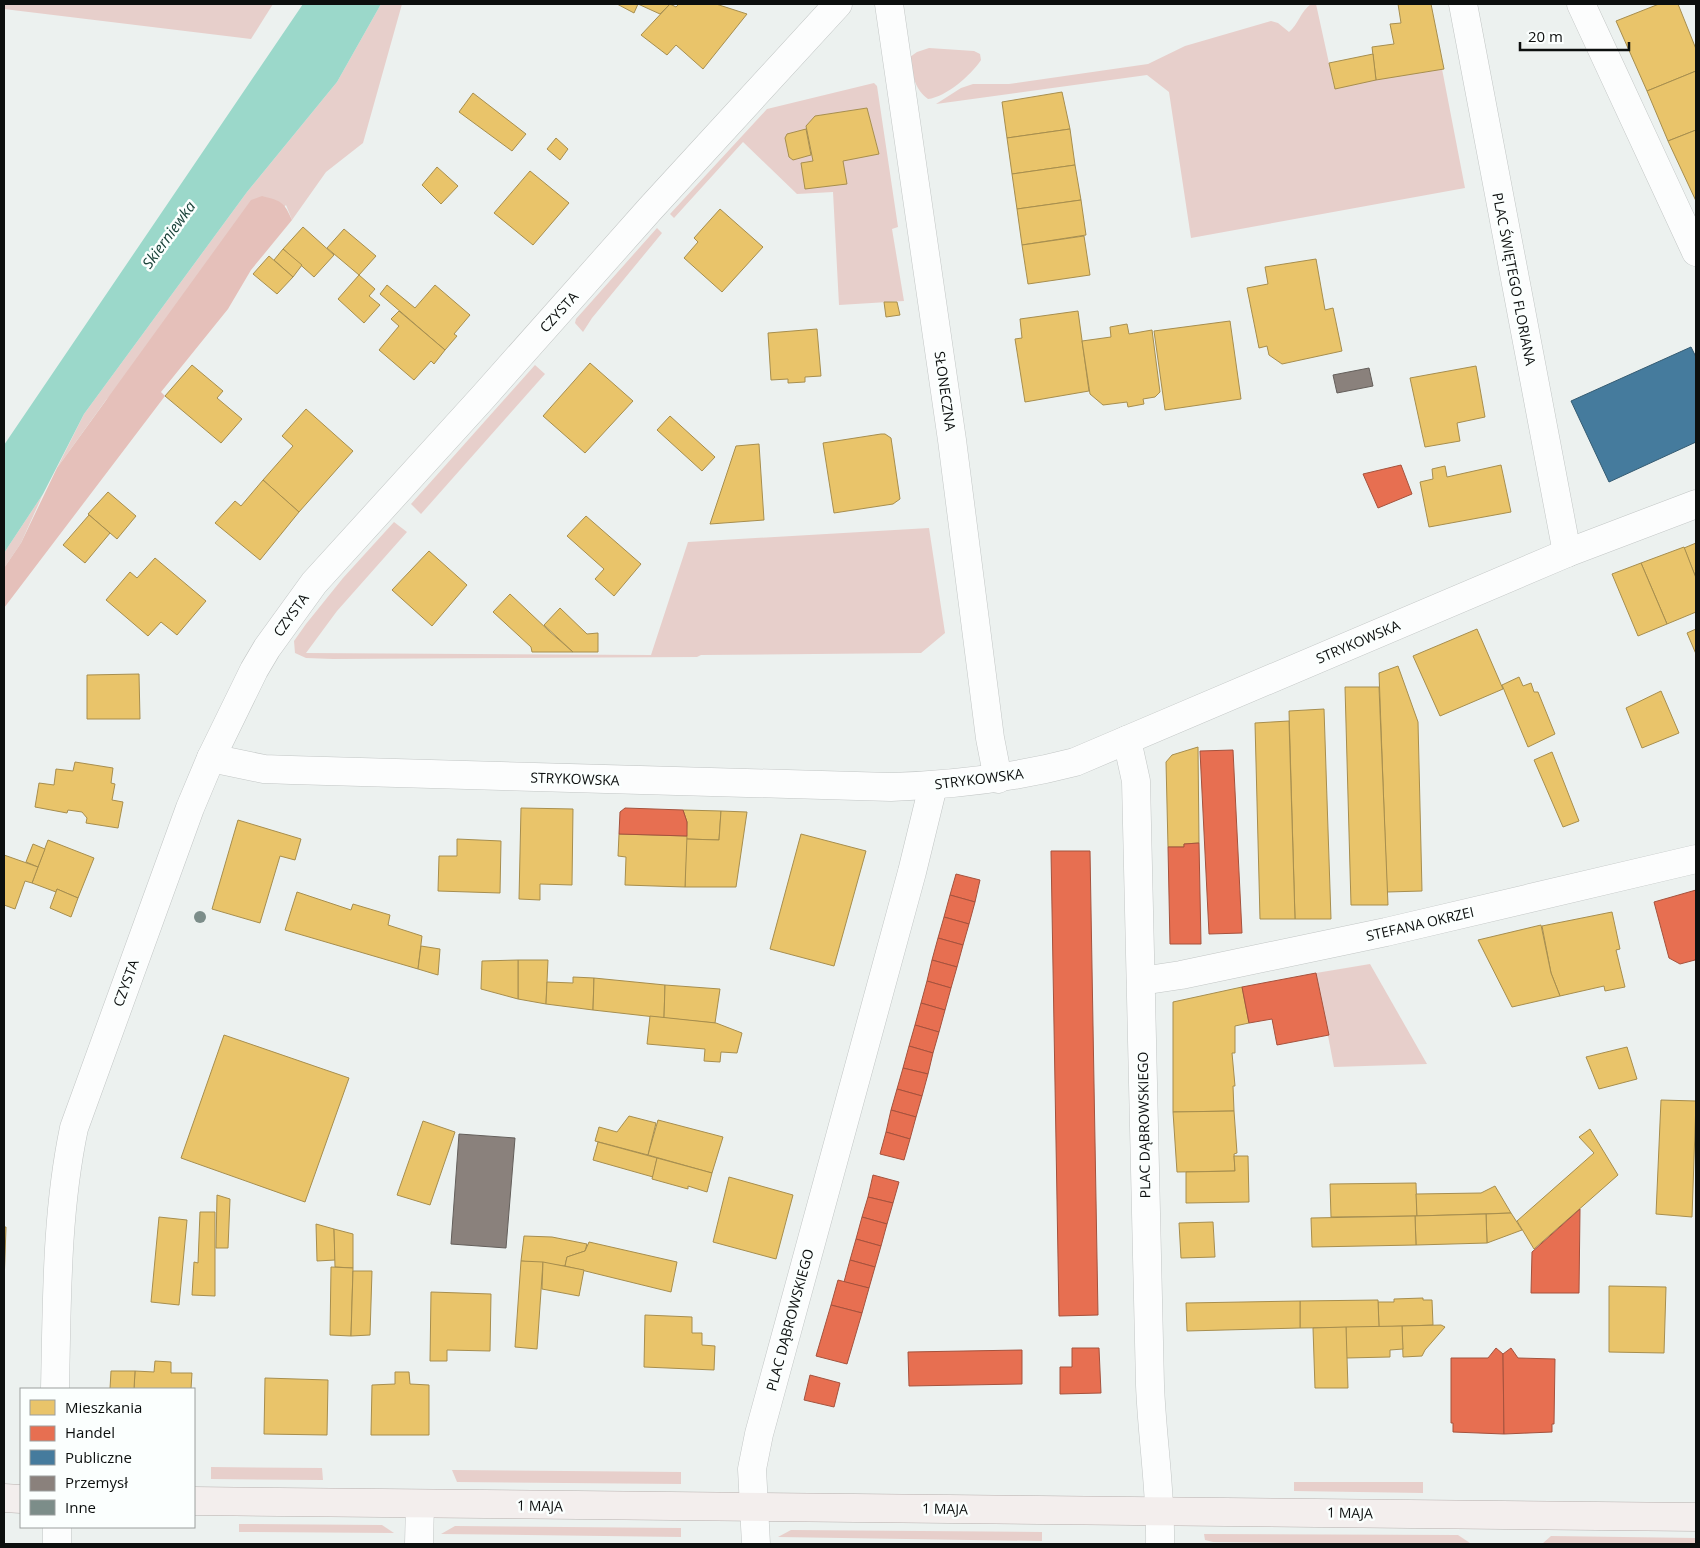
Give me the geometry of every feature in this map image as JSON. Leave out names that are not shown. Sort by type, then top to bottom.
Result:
[{"type":"main road","points":[[4,1498],[20,1498]]},
{"type":"main road","name":"1 MAJA","points":[[195,1502],[1696,1517]]},
{"type":"street","name":"CZYSTA","points":[[55,1388],[60,1220],[66,1166],[74,1128],[156,901],[211,758],[267,648],[314,583],[650,209],[838,4]]},
{"type":"street","name":"SŁONECZNA","points":[[889,4],[952,440],[990,738],[998,779]]},
{"type":"street","name":"PLAC ŚWIĘTEGO FLORIANA","points":[[1463,4],[1567,554]]},
{"type":"street","points":[[1588,6],[1696,252]]},
{"type":"street","name":"STRYKOWSKA","points":[[211,758],[264,768],[291,770],[891,787],[932,786],[998,779],[1075,762],[1567,554],[1696,504]]},
{"type":"street","name":"PLAC DĄBROWSKIEGO","points":[[1127,740],[1136,781],[1150,1385],[1152,1428],[1161,1511],[1160,1544]]},
{"type":"street","name":"PLAC DĄBROWSKIEGO","points":[[756,1544],[752,1469],[759,1434],[912,872],[932,786]]},
{"type":"street","name":"STEFANA OKRZEI","points":[[1141,981],[1181,975],[1386,932],[1696,859]]},
{"type":"street","points":[[419,1544],[420,1504]]},
{"type":"street","points":[[57,1528],[57,1544]]},
{"type":"shaded area","points":[[4,4],[273,4],[251,39],[4,9]]},
{"type":"shaded area","points":[[381,4],[402,4],[363,143],[326,172],[292,220],[286,205],[106,400],[57,468],[84,414],[247,192],[337,82]]},
{"type":"shaded area","points":[[1311,4],[1316,4],[1334,86],[1442,69],[1465,188],[1191,238],[1169,92],[1147,75],[936,104],[961,88],[973,84],[1009,84],[1148,64],[1185,46],[1271,21],[1278,23],[1289,32]]},
{"type":"shaded area","points":[[929,48],[974,51],[980,54],[981,60],[971,72],[950,90],[928,99],[917,86],[910,57],[917,52]]},
{"type":"shaded area","points":[[874,83],[877,86],[898,227],[892,229],[904,301],[839,305],[833,192],[797,194],[743,142],[674,218],[670,214],[767,109]],"holes":[[[867,108],[879,153],[816,116]]]},
{"type":"shaded area","points":[[262,196],[282,203],[292,220],[251,270],[228,309],[161,392],[165,396],[4,608],[4,568],[21,543],[57,468],[251,200]]},
{"type":"shaded area","points":[[657,228],[662,233],[592,318],[583,332],[575,323],[576,319]]},
{"type":"shaded area","points":[[535,365],[545,374],[421,514],[411,504]]},
{"type":"shaded area","points":[[43,494],[21,543],[4,568],[4,553]]},
{"type":"shaded area","points":[[394,522],[407,532],[337,611],[306,653],[651,655],[688,542],[929,528],[945,633],[921,653],[701,655],[697,657],[333,659],[306,658],[295,653],[294,641],[306,624],[343,578]]},
{"type":"shaded area","points":[[1370,964],[1427,1064],[1334,1067],[1316,973]]},
{"type":"shaded area","points":[[211,1467],[322,1468],[323,1480],[211,1479]]},
{"type":"shaded area","points":[[452,1470],[681,1472],[681,1484],[457,1482]]},
{"type":"shaded area","points":[[1294,1482],[1423,1482],[1423,1493],[1294,1491]]},
{"type":"shaded area","points":[[239,1524],[382,1525],[394,1533],[239,1532]]},
{"type":"shaded area","points":[[455,1526],[681,1528],[681,1537],[441,1534]]},
{"type":"shaded area","points":[[791,1530],[1042,1532],[1042,1541],[778,1537]]},
{"type":"shaded area","points":[[1204,1534],[1458,1535],[1470,1543],[1213,1542],[1205,1540]]},
{"type":"shaded area","points":[[1551,1536],[1696,1538],[1696,1544],[1542,1544]]},
{"type":"water","name":"Skierniewka","points":[[303,4],[381,4],[337,82],[247,192],[84,414],[43,494],[4,553],[4,445]]},
{"type":"building: Mieszkania","points":[[617,4],[638,4],[634,13]]},
{"type":"building: Mieszkania","points":[[638,4],[670,4],[660,14]]},
{"type":"building: Mieszkania","points":[[670,4],[676,7],[679,4],[716,4],[747,14],[703,69],[676,45],[667,55],[641,35]]},
{"type":"building: Mieszkania","points":[[1398,4],[1431,4],[1444,69],[1376,80],[1372,47],[1394,44],[1390,24],[1401,23]]},
{"type":"building: Mieszkania","points":[[1659,4],[1678,4],[1696,49],[1696,71],[1647,91],[1616,21]]},
{"type":"building: Mieszkania","points":[[1373,54],[1376,80],[1335,89],[1329,63]]},
{"type":"building: Mieszkania","points":[[1696,71],[1696,130],[1668,141],[1647,91]]},
{"type":"building: Mieszkania","points":[[1062,92],[1070,129],[1007,138],[1002,102]]},
{"type":"building: Mieszkania","points":[[473,93],[526,134],[512,151],[459,112]]},
{"type":"building: Mieszkania","points":[[867,108],[879,154],[843,161],[847,184],[805,189],[801,163],[813,161],[806,126],[815,116]]},
{"type":"building: Mieszkania","points":[[806,129],[811,155],[793,160],[789,157],[785,138],[787,134]]},
{"type":"building: Mieszkania","points":[[1070,129],[1075,165],[1012,174],[1007,138]]},
{"type":"building: Mieszkania","points":[[1696,130],[1696,201],[1668,141]]},
{"type":"building: Mieszkania","points":[[556,138],[568,149],[560,160],[547,149]]},
{"type":"building: Mieszkania","points":[[1075,165],[1081,200],[1017,209],[1012,174]]},
{"type":"building: Mieszkania","points":[[437,167],[458,186],[441,204],[422,185]]},
{"type":"building: Mieszkania","points":[[530,171],[569,203],[533,245],[494,213]]},
{"type":"building: Mieszkania","points":[[1081,200],[1086,235],[1022,245],[1017,209]]},
{"type":"building: Mieszkania","points":[[720,209],[763,247],[722,292],[684,258],[698,242],[694,238]]},
{"type":"building: Mieszkania","points":[[303,227],[334,255],[314,277],[283,249]]},
{"type":"building: Mieszkania","points":[[344,229],[376,256],[359,275],[327,248]]},
{"type":"building: Mieszkania","points":[[1084,236],[1090,275],[1028,284],[1022,245]]},
{"type":"building: Mieszkania","points":[[283,249],[302,265],[293,277],[274,260]]},
{"type":"building: Mieszkania","points":[[269,256],[293,277],[277,294],[253,274]]},
{"type":"building: Mieszkania","points":[[1316,259],[1325,310],[1333,308],[1342,351],[1282,364],[1269,355],[1267,346],[1259,348],[1247,288],[1268,284],[1265,267]]},
{"type":"building: Mieszkania","points":[[359,275],[375,289],[369,296],[380,305],[364,323],[338,299]]},
{"type":"building: Mieszkania","points":[[387,285],[415,308],[435,285],[470,315],[454,334],[457,336],[445,350],[380,294]]},
{"type":"building: Mieszkania","points":[[884,302],[897,302],[900,315],[886,317]]},
{"type":"building: Mieszkania","points":[[399,311],[445,350],[434,364],[431,361],[414,380],[379,350],[399,326],[391,319]]},
{"type":"building: Mieszkania","points":[[1078,311],[1089,391],[1025,402],[1015,339],[1022,338],[1020,319]]},
{"type":"building: Mieszkania","points":[[1230,321],[1241,399],[1165,410],[1154,331]]},
{"type":"building: Mieszkania","points":[[1127,324],[1129,334],[1152,330],[1160,392],[1155,397],[1143,399],[1144,404],[1128,407],[1127,402],[1103,405],[1090,394],[1082,341],[1111,337],[1110,327]]},
{"type":"building: Mieszkania","points":[[817,329],[821,376],[805,377],[805,382],[788,383],[788,379],[771,380],[768,333]]},
{"type":"building: Mieszkania","points":[[590,363],[633,401],[585,453],[543,416]]},
{"type":"building: Mieszkania","points":[[192,365],[223,391],[217,398],[242,419],[221,443],[165,396]]},
{"type":"building: Mieszkania","points":[[1476,366],[1485,417],[1457,423],[1460,441],[1425,447],[1410,378]]},
{"type":"building: Mieszkania","points":[[306,409],[353,451],[299,512],[263,480],[293,446],[282,436]]},
{"type":"building: Mieszkania","points":[[670,416],[715,457],[702,471],[657,430]]},
{"type":"building: Mieszkania","points":[[881,434],[891,438],[900,499],[893,504],[834,513],[823,443]]},
{"type":"building: Mieszkania","points":[[759,444],[764,520],[710,524],[736,446]]},
{"type":"building: Mieszkania","points":[[1501,465],[1511,512],[1429,527],[1420,482],[1433,479],[1432,469],[1445,466],[1447,477]]},
{"type":"building: Mieszkania","points":[[263,480],[299,512],[260,560],[215,523],[235,501],[241,506]]},
{"type":"building: Mieszkania","points":[[108,492],[136,516],[117,539],[88,514]]},
{"type":"building: Mieszkania","points":[[89,515],[110,533],[85,563],[63,545]]},
{"type":"building: Mieszkania","points":[[586,516],[641,564],[614,596],[595,579],[604,569],[567,536]]},
{"type":"building: Mieszkania","points":[[1696,543],[1696,578],[1684,548]]},
{"type":"building: Mieszkania","points":[[1684,547],[1696,578],[1696,612],[1667,624],[1641,563]]},
{"type":"building: Mieszkania","points":[[429,551],[467,585],[432,626],[392,590]]},
{"type":"building: Mieszkania","points":[[155,558],[206,601],[177,635],[161,622],[148,636],[106,600],[130,572],[137,578]]},
{"type":"building: Mieszkania","points":[[1641,563],[1667,624],[1638,636],[1612,574]]},
{"type":"building: Mieszkania","points":[[510,594],[573,652],[532,652],[531,647],[493,612]]},
{"type":"building: Mieszkania","points":[[560,608],[587,634],[598,633],[598,652],[573,652],[544,625]]},
{"type":"building: Mieszkania","points":[[1477,629],[1503,689],[1440,716],[1413,656]]},
{"type":"building: Mieszkania","points":[[1696,629],[1696,654],[1687,633]]},
{"type":"building: Mieszkania","points":[[1398,666],[1418,722],[1422,891],[1387,892],[1379,673]]},
{"type":"building: Mieszkania","points":[[139,674],[140,719],[87,719],[87,675]]},
{"type":"building: Mieszkania","points":[[1519,677],[1523,686],[1531,683],[1534,692],[1538,692],[1555,734],[1528,747],[1502,685]]},
{"type":"building: Mieszkania","points":[[1345,687],[1379,687],[1388,905],[1351,905]]},
{"type":"building: Mieszkania","points":[[1661,691],[1679,733],[1642,748],[1626,708]]},
{"type":"building: Mieszkania","points":[[1324,709],[1331,919],[1295,919],[1289,711]]},
{"type":"building: Mieszkania","points":[[1289,721],[1295,919],[1260,919],[1255,723]]},
{"type":"building: Mieszkania","points":[[1198,747],[1199,843],[1184,844],[1184,847],[1168,847],[1166,762],[1172,755]]},
{"type":"building: Mieszkania","points":[[1552,752],[1579,821],[1563,827],[1534,760]]},
{"type":"building: Mieszkania","points":[[75,762],[113,768],[111,783],[115,784],[112,800],[123,802],[118,828],[86,823],[87,818],[82,812],[68,810],[67,813],[35,807],[39,783],[54,785],[56,769],[73,771]]},
{"type":"building: Mieszkania","points":[[521,808],[573,809],[572,885],[540,884],[540,900],[519,899]]},
{"type":"building: Mieszkania","points":[[683,810],[721,811],[719,840],[686,839],[687,822]]},
{"type":"building: Mieszkania","points":[[721,811],[747,812],[736,887],[685,887],[686,839],[719,840]]},
{"type":"building: Mieszkania","points":[[238,820],[301,839],[295,860],[280,856],[260,923],[212,909]]},
{"type":"building: Mieszkania","points":[[619,834],[687,836],[685,887],[625,885],[626,857],[618,856]]},
{"type":"building: Mieszkania","points":[[801,834],[866,851],[834,966],[770,949]]},
{"type":"building: Mieszkania","points":[[457,839],[501,841],[500,893],[438,891],[439,856],[457,856]]},
{"type":"building: Mieszkania","points":[[48,840],[94,858],[78,898],[57,889],[56,892],[32,883]]},
{"type":"building: Mieszkania","points":[[33,844],[45,849],[38,867],[26,862]]},
{"type":"building: Mieszkania","points":[[4,855],[38,867],[32,883],[25,881],[15,909],[4,905]]},
{"type":"building: Mieszkania","points":[[57,889],[78,898],[71,917],[50,908]]},
{"type":"building: Mieszkania","points":[[297,892],[351,910],[353,904],[390,915],[388,925],[422,936],[418,969],[285,930]]},
{"type":"building: Mieszkania","points":[[1612,912],[1620,949],[1616,950],[1625,987],[1605,991],[1604,986],[1560,996],[1551,973],[1542,926]]},
{"type":"building: Mieszkania","points":[[1541,925],[1551,973],[1560,996],[1512,1007],[1478,940]]},
{"type":"building: Mieszkania","points":[[421,946],[440,949],[438,975],[418,969]]},
{"type":"building: Mieszkania","points":[[518,960],[548,960],[546,1004],[518,999]]},
{"type":"building: Mieszkania","points":[[518,960],[518,999],[481,989],[482,961]]},
{"type":"building: Mieszkania","points":[[573,977],[594,978],[593,1010],[546,1004],[547,982],[573,983]]},
{"type":"building: Mieszkania","points":[[594,978],[665,985],[664,1018],[593,1010]]},
{"type":"building: Mieszkania","points":[[665,985],[720,989],[715,1023],[664,1018]]},
{"type":"building: Mieszkania","points":[[1242,987],[1249,1023],[1235,1026],[1235,1053],[1232,1053],[1235,1086],[1233,1086],[1234,1111],[1173,1112],[1173,1002]]},
{"type":"building: Mieszkania","points":[[650,1016],[716,1023],[742,1033],[737,1053],[721,1052],[720,1062],[704,1061],[705,1049],[647,1044]]},
{"type":"building: Mieszkania","points":[[224,1035],[349,1078],[305,1202],[181,1158]]},
{"type":"building: Mieszkania","points":[[1627,1047],[1637,1079],[1599,1089],[1586,1057]]},
{"type":"building: Mieszkania","points":[[1661,1100],[1696,1101],[1692,1217],[1656,1214]]},
{"type":"building: Mieszkania","points":[[1234,1111],[1237,1153],[1234,1154],[1235,1171],[1177,1172],[1173,1112]]},
{"type":"building: Mieszkania","points":[[629,1116],[656,1123],[648,1155],[595,1141],[599,1127],[617,1132]]},
{"type":"building: Mieszkania","points":[[658,1120],[723,1137],[712,1173],[648,1155]]},
{"type":"building: Mieszkania","points":[[423,1121],[455,1132],[430,1205],[397,1195]]},
{"type":"building: Mieszkania","points":[[1590,1129],[1618,1175],[1534,1249],[1517,1221],[1594,1153],[1579,1137]]},
{"type":"building: Mieszkania","points":[[598,1142],[657,1158],[653,1177],[593,1160]]},
{"type":"building: Mieszkania","points":[[1234,1156],[1248,1156],[1249,1202],[1186,1203],[1186,1172],[1235,1171]]},
{"type":"building: Mieszkania","points":[[657,1158],[712,1173],[707,1192],[652,1179]]},
{"type":"building: Mieszkania","points":[[729,1177],[793,1195],[776,1259],[713,1242]]},
{"type":"building: Mieszkania","points":[[1416,1183],[1417,1216],[1331,1217],[1330,1184]]},
{"type":"building: Mieszkania","points":[[1495,1186],[1511,1213],[1417,1216],[1416,1194],[1481,1193]]},
{"type":"building: Mieszkania","points":[[217,1195],[230,1199],[228,1248],[216,1248]]},
{"type":"building: Mieszkania","points":[[200,1212],[215,1212],[215,1296],[192,1295],[194,1262],[198,1263]]},
{"type":"building: Mieszkania","points":[[1511,1213],[1522,1230],[1487,1243],[1486,1214]]},
{"type":"building: Mieszkania","points":[[1486,1214],[1487,1243],[1416,1245],[1415,1216]]},
{"type":"building: Mieszkania","points":[[1415,1216],[1416,1245],[1312,1247],[1311,1218]]},
{"type":"building: Mieszkania","points":[[159,1217],[187,1220],[179,1305],[151,1302]]},
{"type":"building: Mieszkania","points":[[1213,1222],[1215,1257],[1181,1258],[1179,1223]]},
{"type":"building: Mieszkania","points":[[316,1224],[334,1229],[335,1260],[317,1261]]},
{"type":"building: Mieszkania","points":[[4,1227],[6,1227],[4,1284]]},
{"type":"building: Mieszkania","points":[[334,1229],[353,1234],[353,1268],[335,1267]]},
{"type":"building: Mieszkania","points":[[524,1236],[552,1237],[587,1244],[585,1251],[567,1257],[565,1266],[521,1261]]},
{"type":"building: Mieszkania","points":[[589,1242],[677,1262],[671,1292],[565,1266],[567,1257],[585,1251]]},
{"type":"building: Mieszkania","points":[[521,1261],[543,1262],[537,1349],[515,1347]]},
{"type":"building: Mieszkania","points":[[543,1262],[584,1270],[579,1296],[542,1289]]},
{"type":"building: Mieszkania","points":[[331,1267],[353,1268],[351,1336],[330,1335]]},
{"type":"building: Mieszkania","points":[[353,1271],[372,1271],[370,1335],[351,1336]]},
{"type":"building: Mieszkania","points":[[1609,1286],[1666,1287],[1664,1353],[1609,1352]]},
{"type":"building: Mieszkania","points":[[431,1292],[491,1294],[490,1351],[447,1350],[447,1361],[430,1361]]},
{"type":"building: Mieszkania","points":[[1423,1298],[1423,1300],[1432,1300],[1433,1325],[1379,1327],[1378,1302],[1394,1302],[1394,1299]]},
{"type":"building: Mieszkania","points":[[1378,1300],[1379,1327],[1300,1328],[1300,1301]]},
{"type":"building: Mieszkania","points":[[1300,1301],[1300,1328],[1187,1331],[1186,1303]]},
{"type":"building: Mieszkania","points":[[645,1315],[692,1317],[692,1333],[702,1333],[702,1345],[715,1346],[714,1370],[644,1367]]},
{"type":"building: Mieszkania","points":[[1441,1325],[1445,1327],[1422,1356],[1403,1357],[1402,1326]]},
{"type":"building: Mieszkania","points":[[1402,1326],[1403,1349],[1390,1350],[1390,1357],[1346,1358],[1346,1327]]},
{"type":"building: Mieszkania","points":[[1346,1327],[1348,1388],[1315,1388],[1313,1328]]},
{"type":"building: Mieszkania","points":[[155,1361],[171,1362],[171,1373],[192,1373],[191,1388],[134,1388],[135,1371],[154,1372]]},
{"type":"building: Mieszkania","points":[[111,1371],[135,1371],[134,1388],[110,1388]]},
{"type":"building: Mieszkania","points":[[395,1372],[409,1372],[410,1384],[429,1385],[429,1435],[371,1435],[372,1385],[395,1384]]},
{"type":"building: Mieszkania","points":[[265,1378],[328,1380],[327,1435],[264,1434]]},
{"type":"building: Handel","points":[[1401,465],[1412,494],[1378,508],[1363,474]]},
{"type":"building: Handel","points":[[1233,750],[1242,933],[1209,934],[1200,751]]},
{"type":"building: Handel","points":[[625,808],[683,810],[687,822],[687,836],[619,834],[620,812]]},
{"type":"building: Handel","points":[[1199,843],[1201,944],[1170,944],[1168,847],[1184,847],[1184,844]]},
{"type":"building: Handel","points":[[1051,851],[1090,851],[1098,1315],[1059,1316]]},
{"type":"building: Handel","points":[[956,874],[980,880],[975,902],[950,895]]},
{"type":"building: Handel","points":[[1696,890],[1696,958],[1695,960],[1680,964],[1669,958],[1654,902]]},
{"type":"building: Handel","points":[[950,895],[975,902],[969,924],[944,917]]},
{"type":"building: Handel","points":[[944,917],[969,924],[963,945],[938,938]]},
{"type":"building: Handel","points":[[938,938],[963,945],[957,967],[932,960]]},
{"type":"building: Handel","points":[[932,960],[957,967],[951,988],[927,981]]},
{"type":"building: Handel","points":[[1316,973],[1329,1035],[1277,1045],[1272,1019],[1249,1023],[1242,987]]},
{"type":"building: Handel","points":[[927,981],[951,988],[945,1010],[921,1003]]},
{"type":"building: Handel","points":[[921,1003],[945,1010],[939,1032],[915,1025]]},
{"type":"building: Handel","points":[[915,1025],[939,1032],[933,1053],[909,1046]]},
{"type":"building: Handel","points":[[909,1046],[933,1053],[928,1074],[903,1068]]},
{"type":"building: Handel","points":[[903,1068],[928,1074],[922,1096],[897,1089]]},
{"type":"building: Handel","points":[[897,1089],[922,1096],[916,1117],[891,1110]]},
{"type":"building: Handel","points":[[891,1110],[916,1117],[910,1139],[886,1132]]},
{"type":"building: Handel","points":[[886,1132],[910,1139],[904,1160],[880,1154]]},
{"type":"building: Handel","points":[[873,1175],[899,1182],[893,1203],[868,1197]]},
{"type":"building: Handel","points":[[868,1197],[893,1203],[887,1224],[862,1217]]},
{"type":"building: Handel","points":[[1580,1209],[1579,1293],[1531,1293],[1532,1252]]},
{"type":"building: Handel","points":[[862,1217],[887,1224],[881,1246],[856,1239]]},
{"type":"building: Handel","points":[[856,1239],[881,1246],[875,1267],[850,1260]]},
{"type":"building: Handel","points":[[850,1260],[875,1267],[869,1288],[844,1282]]},
{"type":"building: Handel","points":[[838,1280],[869,1288],[862,1313],[831,1305]]},
{"type":"building: Handel","points":[[831,1305],[862,1313],[847,1364],[816,1356]]},
{"type":"building: Handel","points":[[1072,1348],[1099,1348],[1101,1393],[1060,1394],[1060,1367],[1072,1367]]},
{"type":"building: Handel","points":[[1496,1348],[1503,1354],[1504,1434],[1453,1432],[1453,1423],[1451,1423],[1451,1358],[1488,1358]]},
{"type":"building: Handel","points":[[1511,1348],[1518,1358],[1555,1359],[1554,1424],[1552,1424],[1552,1432],[1504,1434],[1503,1354]]},
{"type":"building: Handel","points":[[1022,1350],[1022,1384],[909,1386],[908,1352]]},
{"type":"building: Handel","points":[[810,1375],[840,1383],[834,1407],[804,1400]]},
{"type":"building: Publiczne","points":[[1691,347],[1696,357],[1696,442],[1609,482],[1571,401]]},
{"type":"building: Przemysł","points":[[1369,368],[1373,386],[1337,393],[1333,375]]},
{"type":"building: Przemysł","points":[[459,1134],[515,1138],[506,1248],[451,1244]]},
{"type":"building: Inne","points":[[198,911],[202,911],[206,917],[202,923],[198,923],[194,919],[194,915]]}]
